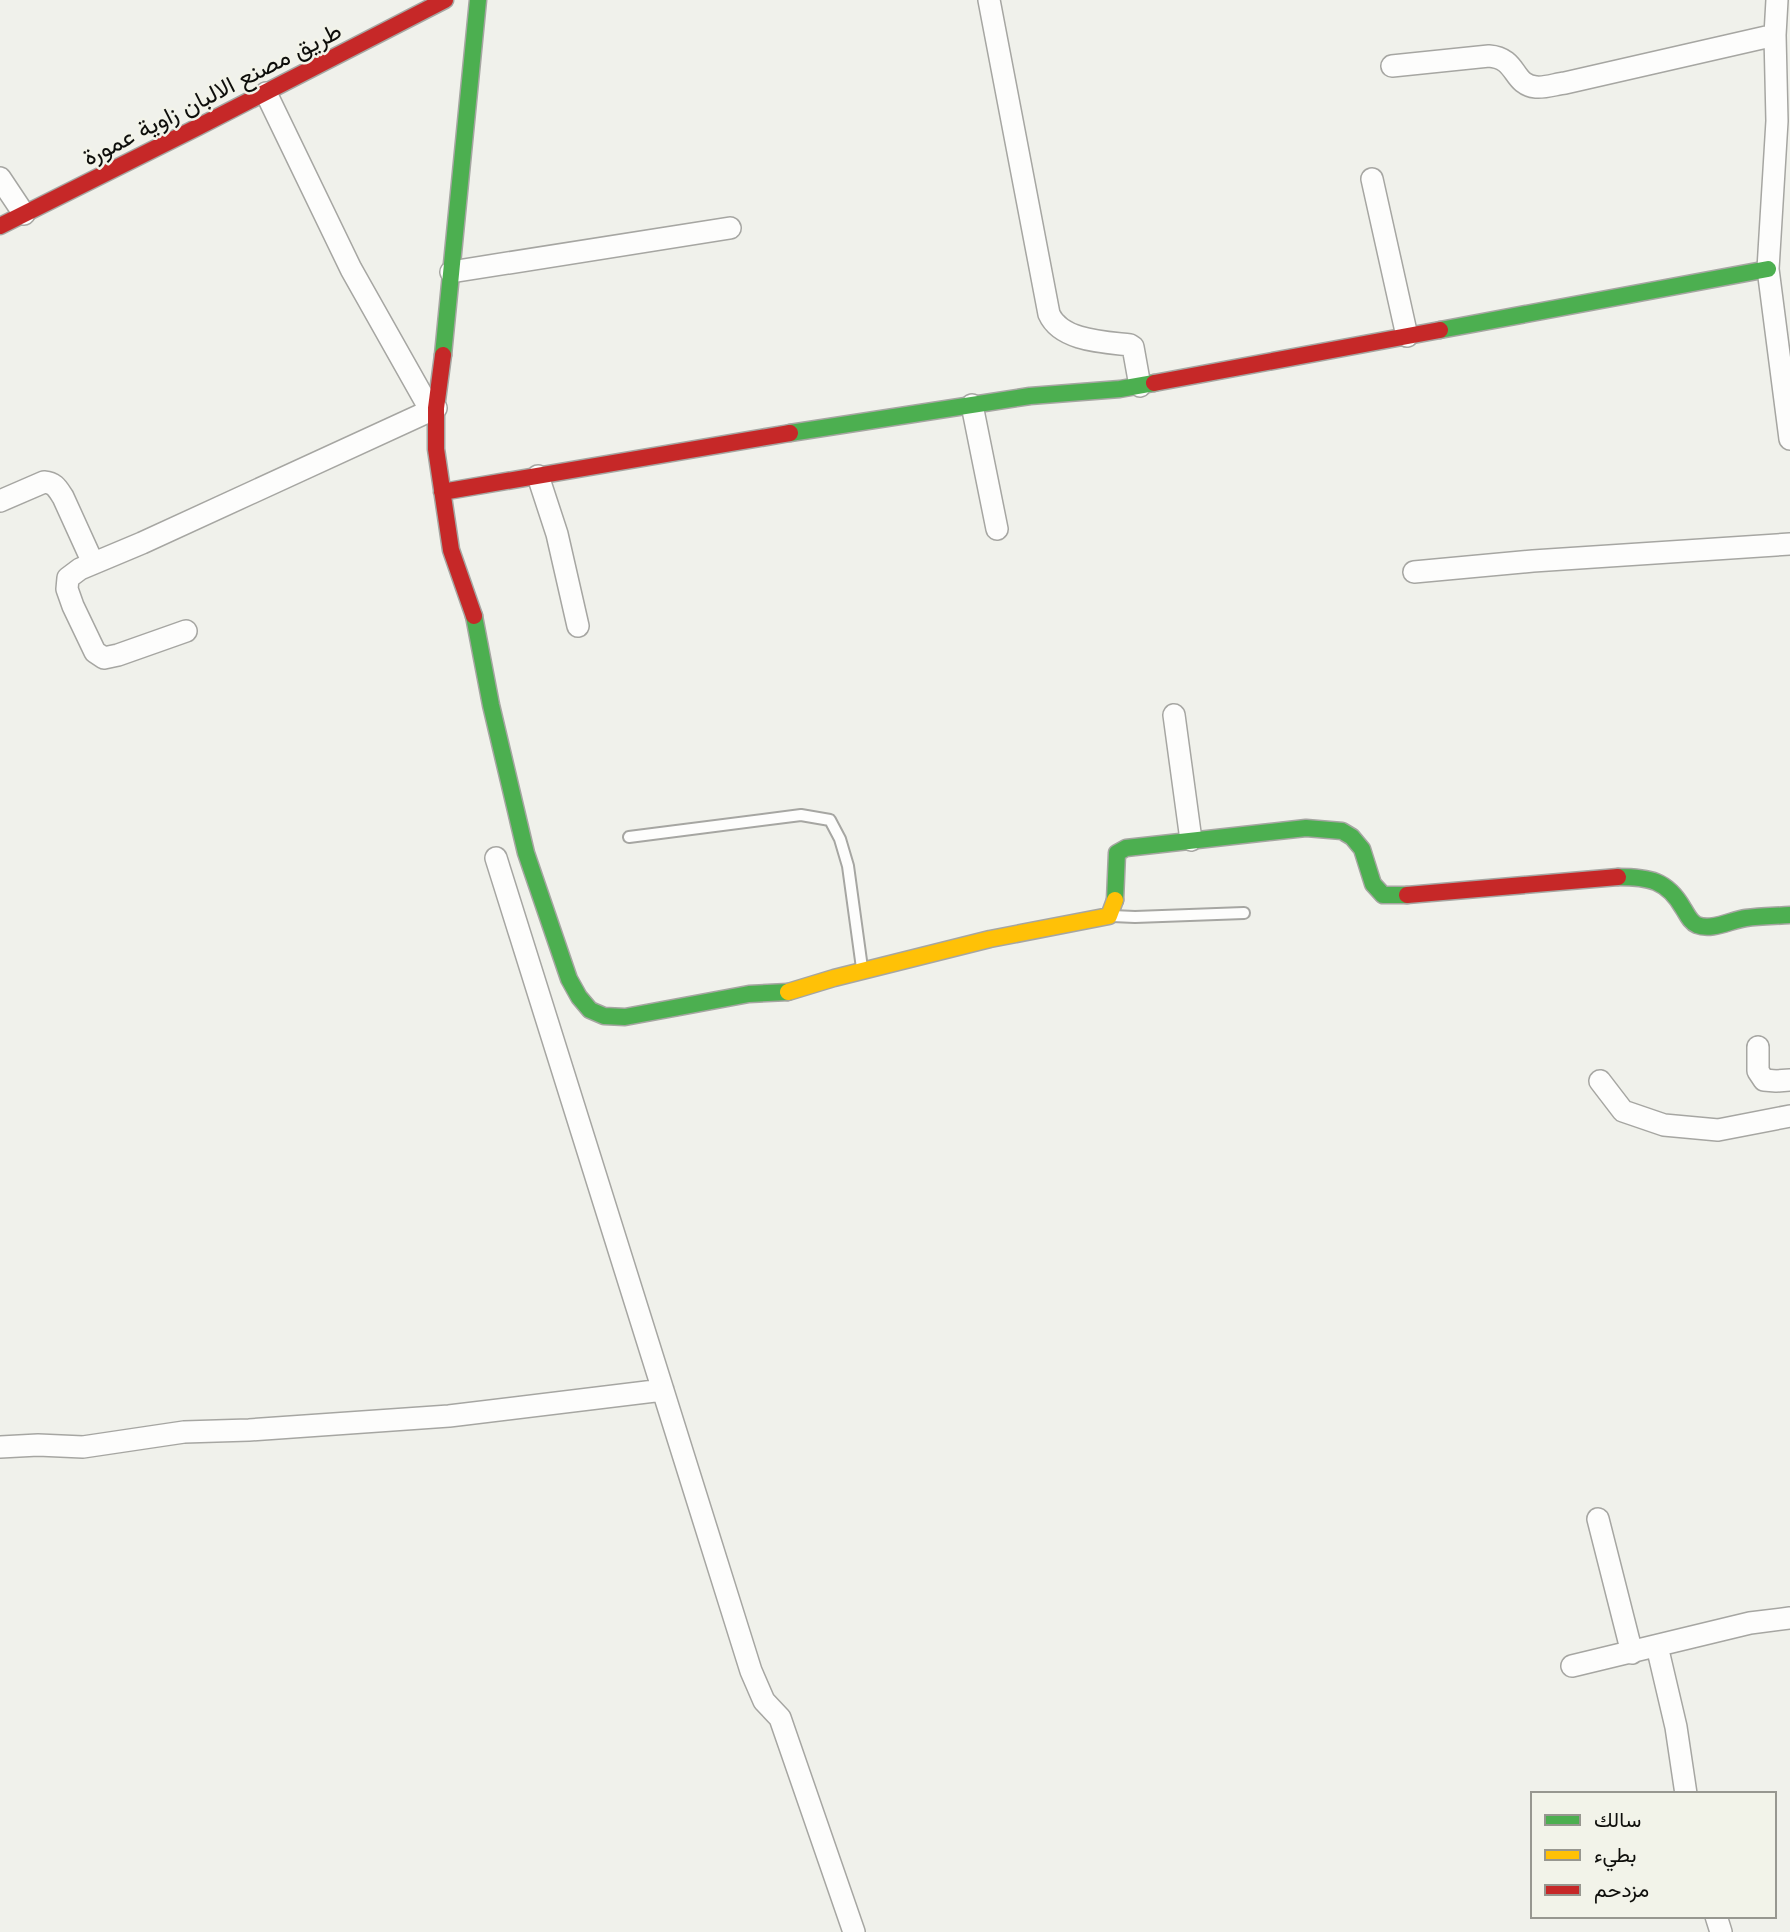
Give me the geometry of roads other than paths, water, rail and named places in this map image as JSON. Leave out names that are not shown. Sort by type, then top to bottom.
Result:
[{"type":"street","name":"طريق مصنع الالبان زاوية عمورة","points":[[0,226],[445,0]]},
{"type":"street","points":[[478,0],[442,369],[434,410],[436,449],[451,550],[474,614],[491,705],[526,853],[569,979],[584,1006],[596,1014],[610,1018],[625,1017],[749,994],[792,992],[990,939],[1109,916],[1115,909],[1117,853],[1126,848],[1306,828],[1342,831],[1353,837],[1363,849],[1373,884],[1383,895],[1632,877],[1658,883],[1674,892],[1693,924],[1698,926],[1744,918],[1790,915]]},
{"type":"street","points":[[989,0],[1051,320],[1079,338],[1133,347],[1140,386]]},
{"type":"street","points":[[1777,0],[1775,35],[1783,121],[1768,269],[1790,439]]},
{"type":"street","points":[[1392,66],[1498,56],[1505,59],[1527,85],[1536,87],[1565,83],[1775,35]]},
{"type":"street","points":[[266,93],[351,269],[434,410]]},
{"type":"street","points":[[0,178],[24,215]]},
{"type":"street","points":[[1373,179],[1407,336]]},
{"type":"street","points":[[452,272],[730,228]]},
{"type":"street","points":[[442,492],[1030,396],[1120,390],[1768,269]]},
{"type":"street","points":[[972,405],[997,529]]},
{"type":"street","points":[[186,631],[118,655],[104,658],[99,656],[90,644],[73,606],[66,584],[68,578],[72,573],[434,410]]},
{"type":"street","points":[[538,476],[557,534],[578,626]]},
{"type":"street","points":[[0,501],[44,482],[51,482],[63,497],[93,564]]},
{"type":"street","points":[[1414,572],[1533,561],[1790,544]]},
{"type":"street","points":[[1174,715],[1191,841]]},
{"type":"street","points":[[496,858],[751,1671],[764,1701],[780,1718],[853,1932]]},
{"type":"street","points":[[1758,1047],[1758,1071],[1764,1080],[1790,1080]]},
{"type":"street","points":[[1600,1081],[1623,1111],[1664,1125],[1718,1130],[1790,1116]]},
{"type":"street","points":[[0,1447],[83,1447],[184,1432],[449,1416],[663,1391]]},
{"type":"street","points":[[1598,1519],[1632,1653]]},
{"type":"street","points":[[1573,1667],[1750,1623],[1790,1619]]},
{"type":"street","points":[[1657,1646],[1676,1727],[1686,1792]]},
{"type":"lane","points":[[629,837],[801,815],[830,820],[840,839],[848,866],[863,971]]},
{"type":"lane","points":[[1109,916],[1244,914]]}]
